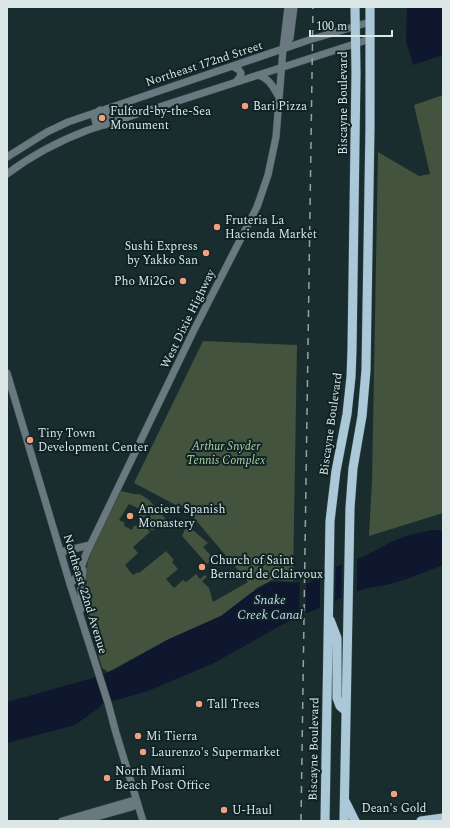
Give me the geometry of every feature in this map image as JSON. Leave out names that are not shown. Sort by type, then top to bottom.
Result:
[{"type":"main road","name":"Biscayne Boulevard","points":[[325,821],[329,563],[332,505],[336,471],[345,429],[351,377],[355,7]]},
{"type":"main road","points":[[344,821],[348,556],[351,488],[362,416],[366,370],[370,127],[370,7]]},
{"type":"main road","points":[[328,611],[337,638],[337,698],[340,706],[346,710]]},
{"type":"main road","points":[[345,800],[355,821]]},
{"type":"main road","points":[[421,821],[443,818]]},
{"type":"street","name":"West Dixie Highway","points":[[70,584],[79,574],[90,545],[261,196],[268,176],[276,137],[281,67],[288,7]]},
{"type":"street","name":"West Dixie Highway","points":[[283,49],[290,38],[294,7]]},
{"type":"street","name":"Northeast 172nd Street","points":[[7,157],[47,132],[100,110],[283,49],[370,22]]},
{"type":"street","points":[[7,174],[30,158],[55,144],[88,130],[370,39]]},
{"type":"street","points":[[249,61],[245,67],[245,72],[250,78]]},
{"type":"street","points":[[234,66],[241,72],[240,77],[236,82]]},
{"type":"street","points":[[258,75],[271,83],[279,97]]},
{"type":"street","points":[[100,110],[107,111],[110,120],[105,125],[96,124],[94,115],[100,110]]},
{"type":"street","name":"Northeast 22nd Avenue","points":[[7,373],[143,821]]},
{"type":"street","points":[[61,552],[90,545]]},
{"type":"street","points":[[83,627],[80,603],[86,554]]},
{"type":"street","points":[[62,821],[131,801],[137,803]]},
{"type":"street","points":[[82,821],[132,807],[137,803]]},
{"type":"green space","points":[[443,95],[443,513],[369,536],[372,481],[378,152],[419,176],[430,174],[414,105]]},
{"type":"green space","name":"Arthur Snyder Tennis Complex","points":[[203,341],[297,345],[293,581],[272,580],[255,589],[221,616],[167,640],[108,672],[102,668],[84,603],[84,579],[90,553],[121,491],[140,494],[149,500],[156,508],[152,511],[143,506],[142,509],[146,509],[151,512],[142,519],[138,518],[142,510],[129,504],[119,520],[125,523],[124,526],[132,530],[134,526],[139,525],[142,522],[150,532],[133,547],[138,553],[125,565],[133,575],[138,572],[139,573],[166,551],[174,560],[172,562],[178,569],[166,579],[174,588],[183,580],[186,582],[196,574],[200,579],[205,575],[207,577],[202,581],[209,588],[213,602],[248,582],[189,512],[134,483]]},
{"type":"green space","points":[[157,510],[166,519],[152,531],[143,521]]},
{"type":"green space","points":[[187,525],[208,543],[203,547],[214,559],[211,563],[210,561],[207,564],[182,536]]},
{"type":"water","points":[[407,7],[443,7],[443,55],[413,65],[406,41]]},
{"type":"water","name":"Snake Creek Canal","points":[[431,530],[439,530],[443,532],[443,565],[398,582],[364,589],[296,617],[214,663],[148,691],[102,704],[99,708],[75,725],[7,743],[7,702],[93,678],[114,670],[167,640],[221,616],[251,593],[270,582],[310,583],[319,573],[365,556],[393,541],[406,536]]},
{"type":"pier","points":[[357,557],[357,593],[341,599],[342,562]]},
{"type":"pier","points":[[336,564],[335,602],[320,609],[320,570]]},
{"type":"pier","points":[[300,581],[306,581],[306,616],[299,618]]},
{"type":"railway","points":[[301,821],[313,7]]},
{"type":"place","name":"Bari Pizza","points":[[245,106]]},
{"type":"place","name":"Fulford-by-the-Sea Monument","points":[[102,118]]},
{"type":"place","name":"Fruteria La Hacienda Market","points":[[217,227]]},
{"type":"place","name":"Sushi Express by Yakko San","points":[[206,253]]},
{"type":"place","name":"Pho Mi2Go","points":[[183,281]]},
{"type":"place","name":"Tiny Town Development Center","points":[[30,440]]},
{"type":"place","name":"Ancient Spanish Monastery","points":[[130,516]]},
{"type":"place","name":"Church of Saint Bernard de Clairvoux","points":[[202,567]]},
{"type":"place","name":"Tall Trees","points":[[199,704]]},
{"type":"place","name":"Mi Tierra","points":[[138,736]]},
{"type":"place","name":"Laurenzo's Supermarket","points":[[143,752]]},
{"type":"place","name":"North Miami Beach Post Office","points":[[107,778]]},
{"type":"place","name":"Dean's Gold","points":[[394,794]]},
{"type":"place","name":"U-Haul","points":[[224,810]]}]
